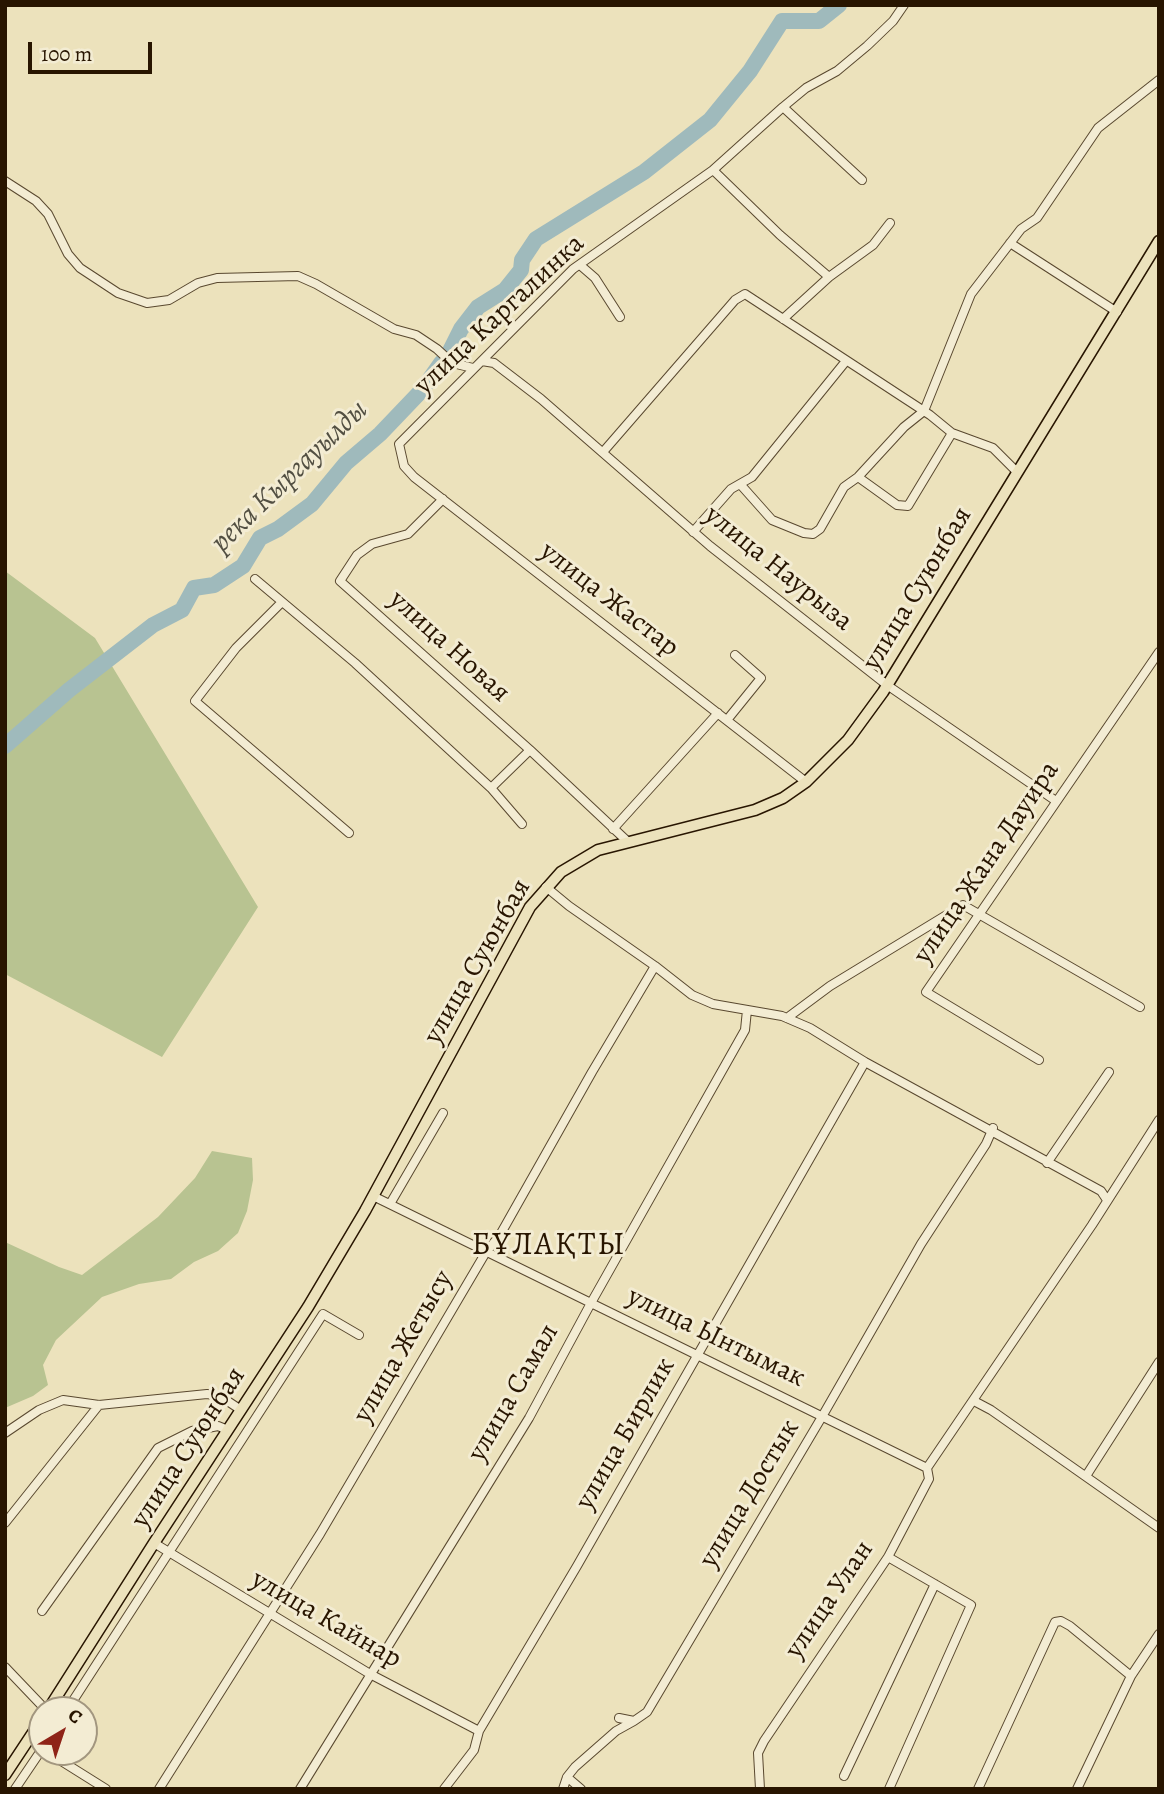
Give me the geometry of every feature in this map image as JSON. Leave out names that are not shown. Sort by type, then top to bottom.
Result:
[{"type":"main road","name":"улица Суюнбая","points":[[56,1696],[308,1307],[373,1196],[530,907],[561,872],[598,850],[755,810],[783,798],[806,782],[848,740],[887,685],[1159,241]]},
{"type":"main road","points":[[5,1775],[28,1740]]},
{"type":"street","name":"улица Каргалинка","points":[[399,444],[580,265],[713,170],[806,88],[837,71],[893,20],[904,5]]},
{"type":"street","points":[[740,484],[772,520],[804,533],[813,534],[820,529],[844,487],[858,477],[904,426],[924,411],[971,294],[1021,229],[1037,218],[1098,128],[1159,80]]},
{"type":"street","points":[[783,107],[862,180]]},
{"type":"street","points":[[713,170],[780,235],[829,277]]},
{"type":"street","points":[[5,181],[36,201],[48,214],[68,254],[80,268],[118,293],[147,303],[169,300],[198,283],[217,278],[298,275],[394,329],[416,335],[438,349],[452,363],[473,368]]},
{"type":"street","points":[[783,319],[829,277],[873,245],[890,223]]},
{"type":"street","points":[[1010,243],[1117,312]]},
{"type":"street","points":[[580,265],[595,278],[620,317]]},
{"type":"street","points":[[603,453],[740,295],[745,293],[924,411],[951,433],[993,448],[1016,471]]},
{"type":"street","name":"улица Наурыза","points":[[482,361],[495,363],[541,398],[693,532],[887,685],[1056,801]]},
{"type":"street","points":[[693,532],[731,489],[752,477],[846,361]]},
{"type":"street","points":[[858,477],[897,505],[908,506],[951,433]]},
{"type":"street","name":"улица Жастар","points":[[399,444],[400,456],[409,473],[806,782]]},
{"type":"street","name":"улица Новая","points":[[443,499],[408,534],[372,544],[357,555],[340,581],[530,750],[627,841]]},
{"type":"street","points":[[255,579],[355,663],[491,788],[522,824]]},
{"type":"street","points":[[282,602],[236,649],[195,701],[349,833]]},
{"type":"street","name":"улица Жана Дауира","points":[[1039,1059],[926,992],[1159,652]]},
{"type":"street","points":[[727,720],[761,678],[735,655]]},
{"type":"street","points":[[613,828],[718,713]]},
{"type":"street","points":[[491,788],[530,750]]},
{"type":"street","points":[[547,887],[692,995],[713,1004],[787,1018],[810,1028],[865,1062],[1101,1191],[1107,1200]]},
{"type":"street","points":[[787,1018],[830,985],[963,905],[1140,1007]]},
{"type":"street","name":"улица Жетысу","points":[[159,1789],[320,1534],[486,1252],[500,1235],[654,967]]},
{"type":"street","name":"улица Самал","points":[[300,1789],[529,1418],[745,1030],[747,1010]]},
{"type":"street","name":"улица Бирлик","points":[[444,1789],[474,1749],[479,1731],[865,1062]]},
{"type":"street","points":[[1047,1163],[1109,1072]]},
{"type":"street","points":[[390,1204],[443,1113]]},
{"type":"street","points":[[927,1468],[1159,1120]]},
{"type":"street","name":"улица Достык","points":[[568,1777],[575,1767],[616,1731],[647,1712],[921,1244],[986,1144],[992,1130]]},
{"type":"street","name":"улица Ынтымак","points":[[373,1196],[927,1468]]},
{"type":"street","points":[[76,1696],[323,1314],[359,1335]]},
{"type":"street","points":[[1086,1476],[1159,1362]]},
{"type":"street","points":[[5,1433],[39,1410],[63,1400],[99,1405],[207,1394],[220,1396],[241,1410]]},
{"type":"street","points":[[974,1401],[1159,1528]]},
{"type":"street","points":[[5,1523],[99,1405]]},
{"type":"street","points":[[42,1611],[158,1448],[192,1431],[218,1426],[226,1432]]},
{"type":"street","name":"улица Улан","points":[[760,1789],[758,1753],[888,1556],[929,1479],[927,1468]]},
{"type":"street","name":"улица Кайнар","points":[[153,1543],[370,1674],[479,1731]]},
{"type":"street","points":[[888,1556],[971,1605],[890,1789]]},
{"type":"street","points":[[844,1776],[935,1584]]},
{"type":"street","points":[[978,1789],[1055,1622],[1061,1621],[1070,1626],[1131,1676]]},
{"type":"street","points":[[1077,1789],[1131,1676],[1159,1634]]},
{"type":"street","points":[[5,1667],[33,1696]]},
{"type":"street","points":[[619,1718],[634,1721]]},
{"type":"street","points":[[15,1789],[31,1766]]},
{"type":"street","points":[[69,1766],[106,1789]]},
{"type":"street","points":[[563,1789],[568,1777],[580,1789]]},
{"type":"green space","points":[[5,571],[95,638],[258,907],[162,1057],[5,974]]},
{"type":"green space","points":[[212,1151],[252,1158],[253,1180],[247,1211],[238,1233],[218,1251],[194,1262],[171,1279],[139,1284],[102,1297],[56,1340],[43,1365],[48,1385],[33,1396],[5,1408],[5,1242],[82,1275],[158,1217],[195,1178]]},
{"type":"waterway","name":"река Кыргауылды","points":[[450,351],[461,329],[478,307],[505,290],[521,270],[522,260],[536,239],[644,172],[710,120],[750,71],[782,21],[819,21],[839,5]]},
{"type":"waterway","name":"река Кыргауылды","points":[[5,746],[69,690],[153,625],[182,610],[194,588],[214,585],[243,566],[260,538],[278,529],[312,504],[346,463],[380,434],[422,390],[441,363]]},
{"type":"district","name":"БҰЛАҚТЫ","points":[[549,1246]]}]
